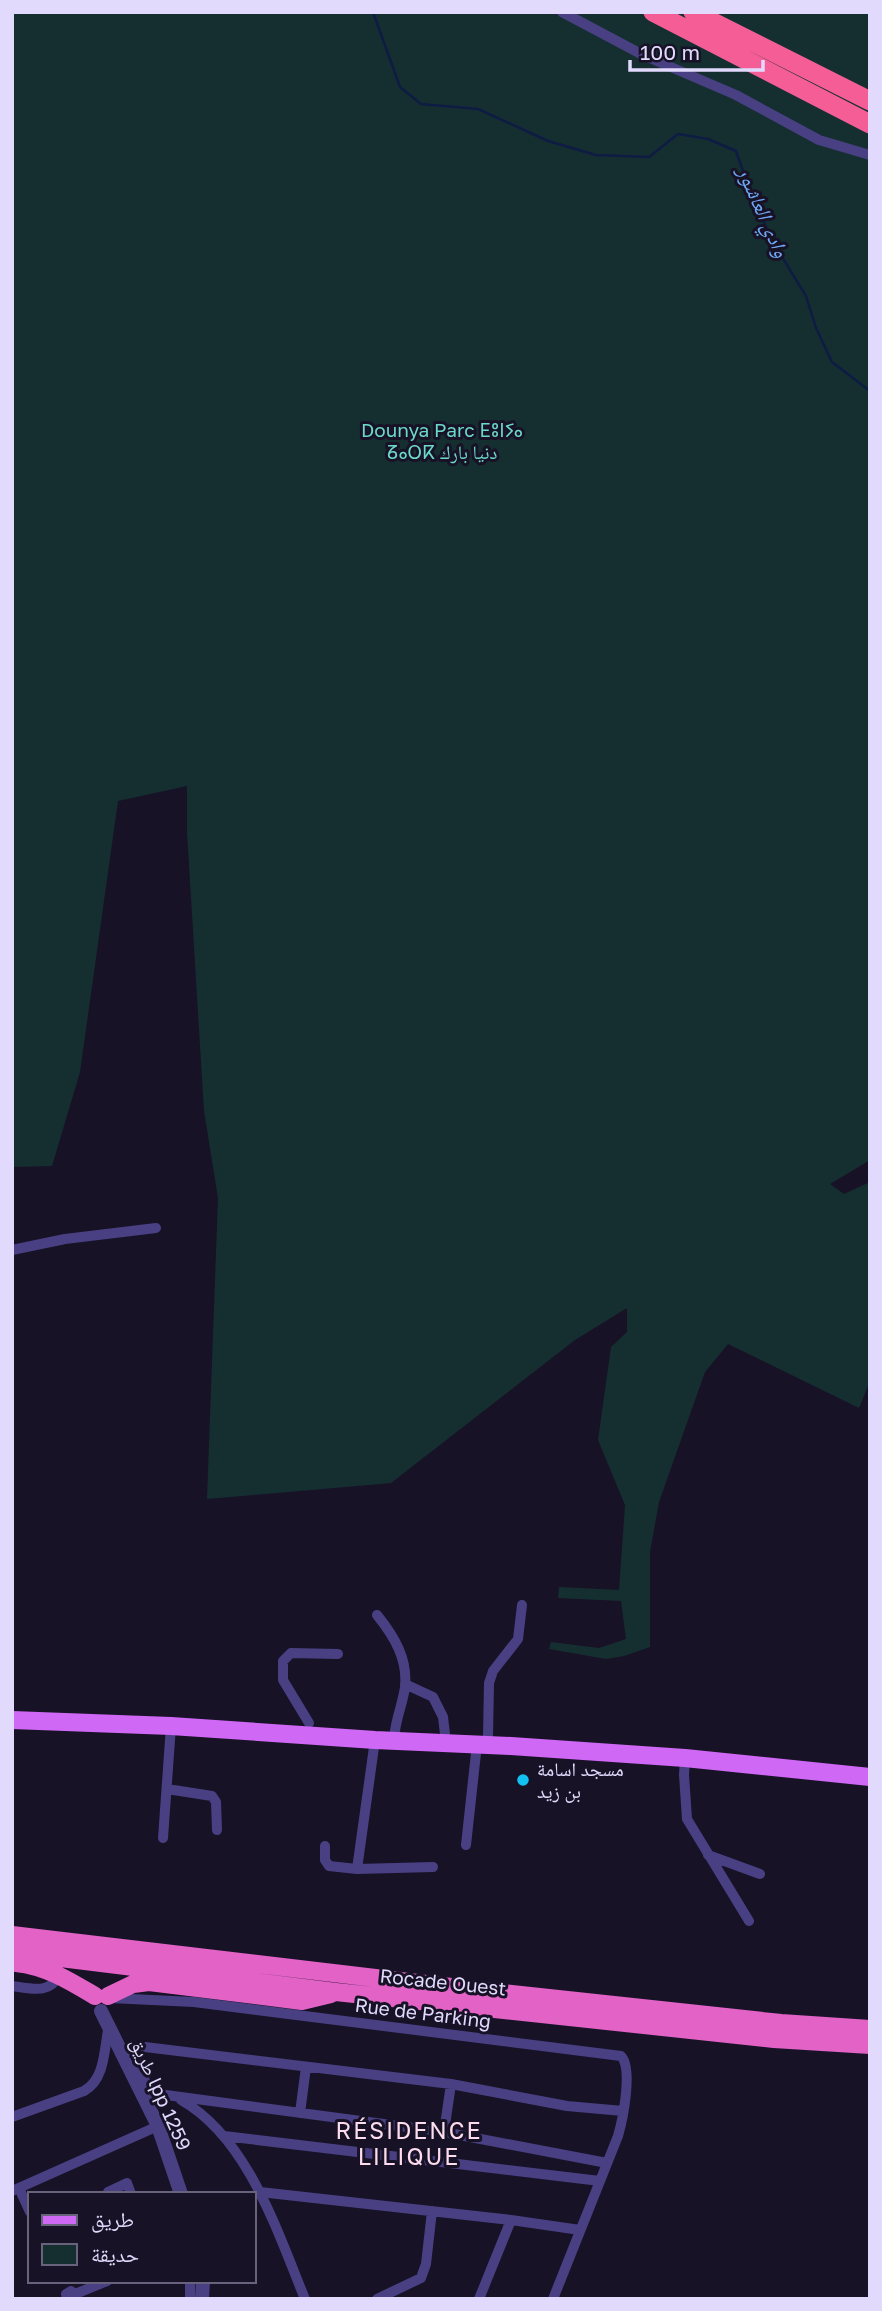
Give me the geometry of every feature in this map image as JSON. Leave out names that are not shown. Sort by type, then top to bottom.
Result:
[{"type":"highway","points":[[653,12],[870,124]]},
{"type":"highway","points":[[692,12],[870,101]]},
{"type":"highway","name":"Rocade Ouest","points":[[12,1935],[781,2023],[870,2029]]},
{"type":"highway","name":"Rocade Ouest","points":[[12,1952],[336,1992],[774,2039],[870,2045]]},
{"type":"highway","points":[[12,1963],[27,1964],[59,1975],[104,2000],[133,1984],[149,1982],[302,2001],[336,1992]]},
{"type":"main road","points":[[12,1712],[132,1713],[309,1723],[445,1734],[482,1740]]},
{"type":"main road","points":[[12,1720],[171,1726],[375,1740],[482,1740],[870,1777]]},
{"type":"main road","points":[[511,1742],[662,1746],[870,1765]]},
{"type":"street","points":[[562,12],[643,55],[736,95],[813,137],[870,155]]},
{"type":"street","points":[[12,1250],[65,1239],[156,1228]]},
{"type":"street","points":[[466,1845],[489,1683],[493,1671],[518,1639],[522,1605]]},
{"type":"street","points":[[377,1615],[398,1645],[404,1664],[405,1684],[395,1731]]},
{"type":"street","points":[[309,1723],[283,1681],[283,1661],[291,1653],[338,1654]]},
{"type":"street","points":[[405,1684],[433,1696],[443,1717],[445,1734]]},
{"type":"street","points":[[163,1838],[171,1726]]},
{"type":"street","points":[[357,1869],[375,1740]]},
{"type":"street","points":[[685,1758],[687,1818],[749,1920]]},
{"type":"street","points":[[167,1789],[212,1796],[216,1802],[217,1830]]},
{"type":"street","points":[[325,1846],[325,1860],[328,1865],[357,1869],[433,1867]]},
{"type":"street","points":[[708,1855],[760,1874]]},
{"type":"street","points":[[12,1986],[41,1989],[54,1984],[59,1975]]},
{"type":"street","name":"طريق lpp 1259","points":[[104,2000],[108,2025],[158,2126],[180,2192]]},
{"type":"street","name":"Rue de Parking","points":[[104,2000],[194,2002],[618,2055],[624,2058],[627,2066],[618,2136],[553,2299]]},
{"type":"street","points":[[12,2117],[84,2091],[93,2085],[99,2076],[108,2025]]},
{"type":"street","points":[[607,2163],[444,2132],[150,2093],[138,2050],[145,2047],[451,2084],[566,2106],[623,2111]]},
{"type":"street","points":[[300,2113],[306,2067]]},
{"type":"street","points":[[444,2132],[451,2084]]},
{"type":"street","points":[[175,2096],[198,2109],[224,2136],[260,2192],[304,2299]]},
{"type":"street","points":[[23,2189],[158,2126]]},
{"type":"street","points":[[224,2136],[600,2181]]},
{"type":"street","points":[[108,2192],[127,2183],[130,2192]]},
{"type":"street","points":[[260,2192],[580,2230]]},
{"type":"street","points":[[377,2299],[421,2278],[426,2264],[432,2211]]},
{"type":"street","points":[[479,2299],[511,2220]]},
{"type":"street","points":[[70,2297],[102,2283]]},
{"type":"green space","name":"Dounya Parc ⴹⵓⵏⵢⴰ ⵒⴰⵔⴽ دنيا بارك","points":[[12,12],[870,12],[870,1160],[830,1184],[844,1194],[870,1182],[870,1381],[859,1408],[728,1344],[705,1372],[659,1502],[650,1552],[650,1647],[606,1659],[549,1649],[551,1642],[599,1648],[626,1639],[621,1601],[558,1598],[559,1587],[619,1590],[625,1505],[598,1440],[611,1347],[627,1332],[627,1308],[575,1340],[391,1483],[207,1499],[218,1198],[204,1111],[187,832],[187,786],[118,801],[80,1072],[52,1166],[12,1167]]},
{"type":"waterway","name":"وادي العاشور","points":[[373,12],[400,87],[421,104],[478,109],[548,141],[596,155],[649,157],[678,134],[708,139],[736,151],[771,239],[806,296],[816,328],[832,362],[870,391]]},
{"type":"place","name":"مسجد اسامة بن زيد","points":[[523,1780]]},
{"type":"district","name":"RÉSIDENCE LILIQUE","points":[[409,2144]]}]
